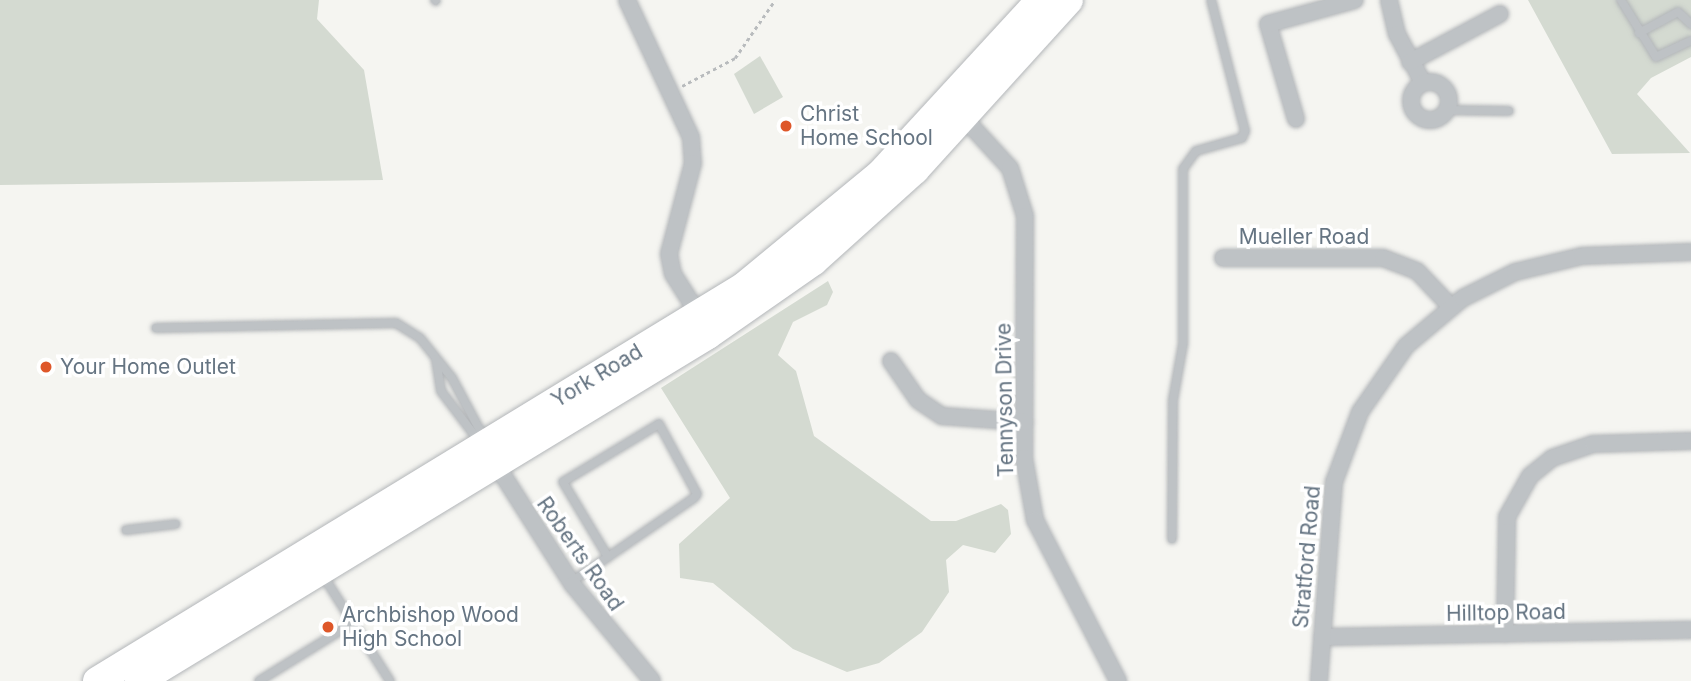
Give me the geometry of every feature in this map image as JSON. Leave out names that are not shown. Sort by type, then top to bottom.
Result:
[{"type":"highway","name":"York Road","points":[[139,681],[319,570],[699,315],[852,201],[1040,0]]},
{"type":"highway","name":"York Road","points":[[97,681],[489,454],[708,335],[814,261],[964,118],[1069,0]]},
{"type":"street","points":[[626,0],[691,137],[693,163],[669,254],[673,274],[699,315]]},
{"type":"street","points":[[1296,118],[1268,24],[1355,0]]},
{"type":"street","points":[[1389,0],[1410,62],[1423,83],[1442,86],[1448,110],[1433,120],[1415,114],[1411,96],[1423,83]]},
{"type":"street","points":[[1410,62],[1500,14]]},
{"type":"street","name":"Tennyson Drive","points":[[964,118],[1010,168],[1022,199],[1025,422],[1035,520],[1118,681]]},
{"type":"street","points":[[1451,307],[1500,279],[1559,260],[1691,252]]},
{"type":"street","name":"Mueller Road","points":[[1223,258],[1383,258],[1417,271],[1451,307]]},
{"type":"street","name":"Stratford Road","points":[[1319,681],[1331,498],[1366,400],[1406,346],[1451,307]]},
{"type":"street","points":[[891,361],[918,400],[942,416],[1025,422]]},
{"type":"street","points":[[1505,634],[1507,517],[1531,476],[1552,458],[1592,444],[1691,441]]},
{"type":"street","name":"Roberts Road","points":[[489,454],[571,582],[652,681]]},
{"type":"street","name":"Hilltop Road","points":[[1322,637],[1691,630]]},
{"type":"lane","points":[[1172,539],[1173,400],[1183,344],[1183,169],[1196,152],[1242,138],[1245,131],[1211,0]]},
{"type":"lane","points":[[1621,0],[1656,57],[1691,41]]},
{"type":"lane","points":[[1639,33],[1678,12],[1691,24]]},
{"type":"lane","points":[[1448,110],[1509,111]]},
{"type":"lane","points":[[156,328],[387,321],[409,330],[436,359],[483,428],[489,454]]},
{"type":"lane","points":[[436,359],[441,391],[467,433],[489,454]]},
{"type":"lane","points":[[571,582],[608,557],[697,494],[659,424],[564,482],[608,557]]},
{"type":"lane","points":[[126,530],[176,524]]},
{"type":"lane","points":[[319,570],[390,681]]},
{"type":"lane","points":[[259,681],[353,624]]},
{"type":"path","points":[[682,86],[735,58],[775,0]]},
{"type":"shaded area","points":[[0,0],[319,0],[317,19],[364,70],[383,180],[0,185]]},
{"type":"shaded area","points":[[1528,0],[1691,0],[1691,57],[1651,78],[1637,94],[1690,153],[1612,154]]},
{"type":"shaded area","points":[[760,56],[783,97],[754,114],[734,74]]},
{"type":"shaded area","points":[[828,281],[833,292],[827,305],[793,322],[778,355],[796,371],[814,436],[931,521],[956,521],[1001,504],[1008,510],[1011,534],[995,553],[963,545],[946,560],[949,592],[922,632],[879,663],[847,672],[793,649],[713,583],[680,578],[679,544],[730,498],[661,388]]},
{"type":"place","name":"Christ Home School","points":[[786,126]]},
{"type":"place","name":"Your Home Outlet","points":[[46,367]]},
{"type":"place","name":"Archbishop Wood High School","points":[[328,627]]}]
